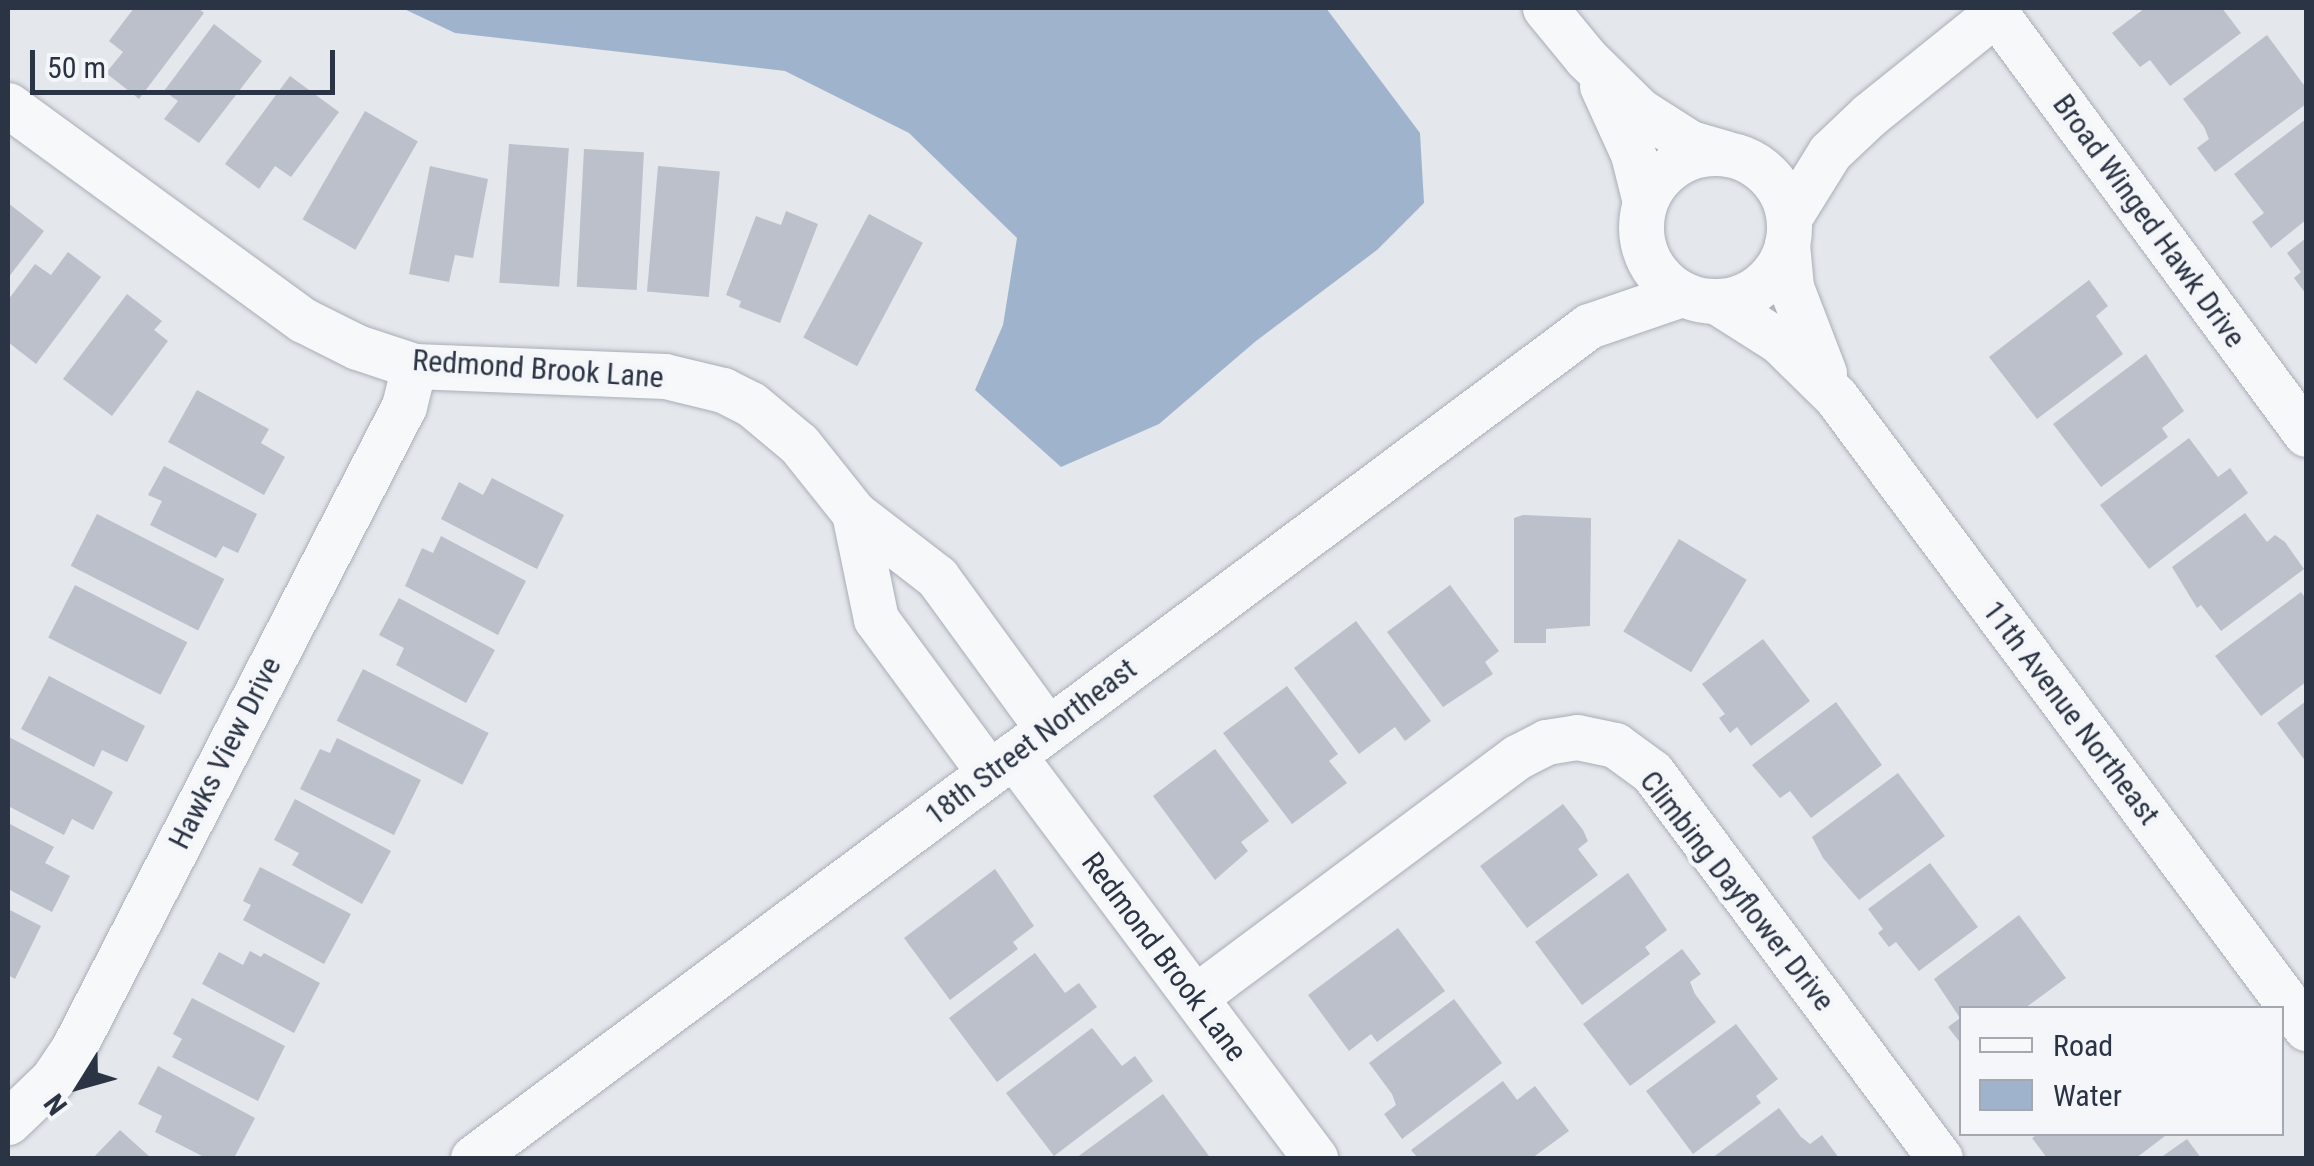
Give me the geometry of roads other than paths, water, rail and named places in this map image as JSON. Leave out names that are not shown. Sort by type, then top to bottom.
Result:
[{"type":"street","points":[[1546,8],[1586,58],[1666,130],[1690,143],[1737,158],[1776,185],[1788,231]]},
{"type":"street","points":[[1586,58],[1627,139],[1656,272],[1699,298],[1740,297],[1762,285],[1778,266],[1788,231],[1830,152],[1868,115],[1994,10]]},
{"type":"street","name":"Broad Winged Hawk Drive","points":[[1994,10],[2306,434]]},
{"type":"street","name":"Redmond Brook Lane","points":[[8,104],[303,320],[357,346],[414,366],[665,376],[723,390],[776,422],[854,513],[937,578],[970,623],[1017,752]]},
{"type":"street","points":[[1643,222],[1657,180],[1676,163],[1700,154],[1737,158],[1810,144],[1868,115]]},
{"type":"street","name":"18th Street Northeast","points":[[473,1158],[1590,326],[1619,288],[1643,222]]},
{"type":"street","name":"11th Avenue Northeast","points":[[1788,231],[1795,300],[1836,397]]},
{"type":"street","name":"18th Street Northeast","points":[[1590,326],[1699,298]]},
{"type":"street","name":"11th Avenue Northeast","points":[[1699,298],[1780,342],[1836,397],[2306,1028]]},
{"type":"street","name":"Hawks View Drive","points":[[8,1122],[52,1080],[74,1049],[404,406],[414,366]]},
{"type":"street","name":"Redmond Brook Lane","points":[[854,513],[876,619],[911,666],[1017,752],[1315,1158]]},
{"type":"street","points":[[911,666],[970,623]]},
{"type":"street","name":"Climbing Dayflower Drive","points":[[1195,997],[1517,757],[1546,742],[1577,737],[1615,745],[1652,772],[1940,1158]]},
{"type":"water","points":[[402,8],[1326,8],[1420,133],[1424,203],[1377,250],[1256,341],[1159,424],[1061,467],[975,390],[1003,325],[1017,238],[909,133],[785,71],[455,33]]}]
